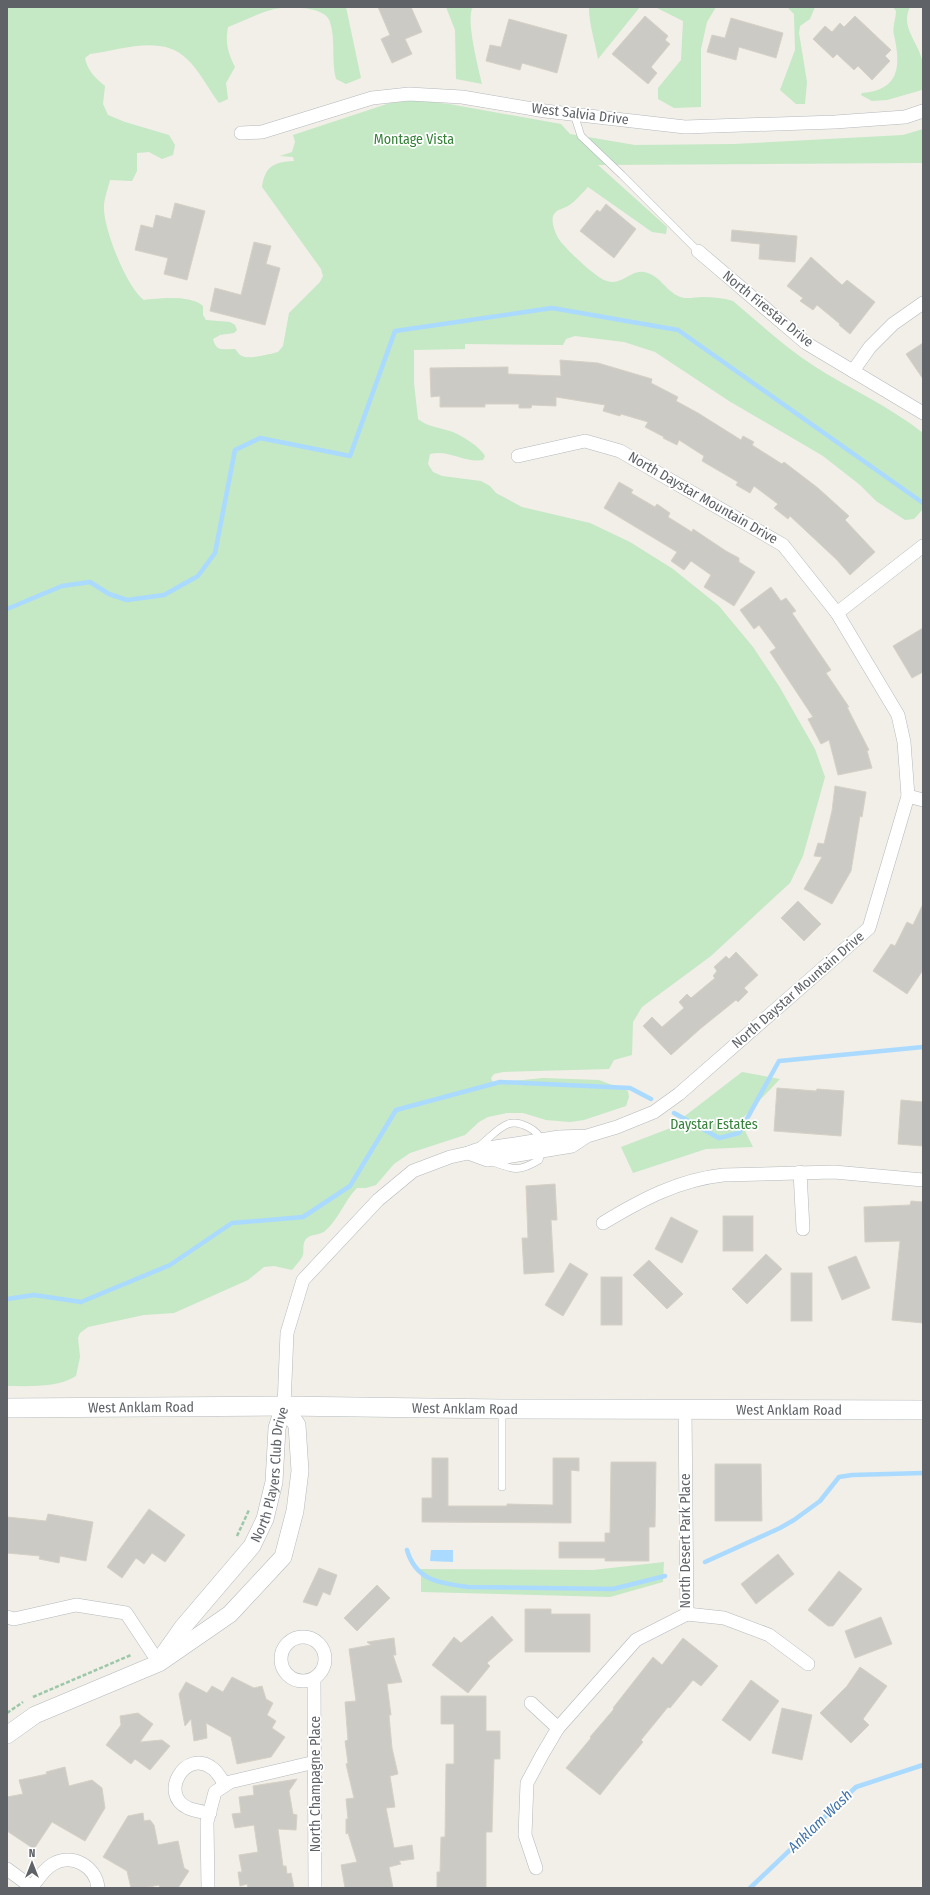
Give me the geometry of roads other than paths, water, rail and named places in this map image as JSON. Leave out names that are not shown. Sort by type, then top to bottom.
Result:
[{"type":"main road","name":"West Anklam Road","points":[[7,1408],[284,1406],[502,1409],[923,1410]]},
{"type":"street","name":"West Salvia Drive","points":[[241,133],[262,132],[372,98],[410,94],[462,98],[574,114],[685,127],[835,122],[905,117],[923,111]]},
{"type":"street","name":"North Firestar Drive","points":[[698,251],[806,343],[923,413]]},
{"type":"street","points":[[853,371],[874,342],[893,324],[923,303]]},
{"type":"street","name":"North Daystar Mountain Drive","points":[[472,1151],[487,1160],[542,1145],[564,1136],[588,1136],[617,1127],[654,1112],[679,1094],[869,928],[908,796],[904,742],[898,714],[837,613],[783,545],[620,451],[585,441],[518,456]]},
{"type":"street","points":[[837,613],[923,546]]},
{"type":"street","points":[[908,796],[923,800]]},
{"type":"street","name":"North Daystar Mountain Drive","points":[[284,1406],[287,1333],[303,1280],[378,1200],[413,1171],[450,1157],[472,1151],[542,1145]]},
{"type":"street","points":[[800,1172],[803,1229]]},
{"type":"street","points":[[603,1224],[663,1190],[687,1181],[723,1174],[834,1172],[923,1180]]},
{"type":"street","name":"North Players Club Drive","points":[[159,1663],[183,1628],[252,1546],[265,1519],[274,1482],[278,1428],[284,1406]]},
{"type":"street","name":"North Players Club Drive","points":[[7,1735],[35,1715],[159,1663],[230,1614],[284,1557],[295,1511],[300,1471],[297,1425],[284,1406]]},
{"type":"street","name":"North Desert Park Place","points":[[536,1868],[525,1835],[527,1783],[558,1728],[636,1640],[687,1614],[685,1409]]},
{"type":"street","points":[[7,1617],[14,1619],[76,1605],[126,1613],[159,1663]]},
{"type":"street","points":[[687,1614],[724,1618],[769,1634],[808,1664]]},
{"type":"street","name":"North Champagne Place","points":[[314,1679],[316,1888]]},
{"type":"street","points":[[531,1703],[558,1728]]},
{"type":"street","points":[[208,1888],[207,1822],[215,1792],[230,1782],[315,1762]]},
{"type":"street","points":[[210,1813],[188,1808],[182,1804],[175,1790],[178,1775],[189,1765],[204,1764],[211,1767],[217,1773],[225,1785]]},
{"type":"street","points":[[7,1869],[32,1887],[51,1865],[60,1861],[79,1861],[88,1866],[94,1874],[98,1888]]},
{"type":"lane","points":[[574,114],[581,136],[698,251]]},
{"type":"lane","points":[[472,1151],[500,1128],[510,1124],[521,1124],[533,1130],[542,1145]]},
{"type":"lane","points":[[502,1409],[502,1487]]},
{"type":"water","points":[[431,1550],[453,1550],[453,1562],[430,1561]]},
{"type":"waterway","points":[[7,609],[62,586],[90,582],[109,594],[127,600],[164,595],[198,576],[215,553],[235,450],[260,438],[350,456],[395,331],[552,308],[678,330],[923,503]]},
{"type":"waterway","points":[[674,1113],[719,1138],[739,1133],[779,1061],[923,1047]]},
{"type":"waterway","points":[[7,1299],[34,1295],[81,1302],[170,1265],[232,1223],[303,1217],[350,1186],[396,1110],[500,1082],[630,1088],[651,1099]]},
{"type":"waterway","points":[[705,1562],[780,1528],[794,1520],[820,1501],[839,1477],[852,1475],[923,1473]]},
{"type":"waterway","points":[[407,1550],[416,1568],[430,1579],[468,1587],[613,1589],[665,1576]]},
{"type":"waterway","name":"Anklam Wash","points":[[750,1888],[856,1787],[923,1765]]},
{"type":"park label","name":"Montage Vista","points":[[414,139]]},
{"type":"park label","name":"Daystar Estates","points":[[714,1124]]}]
